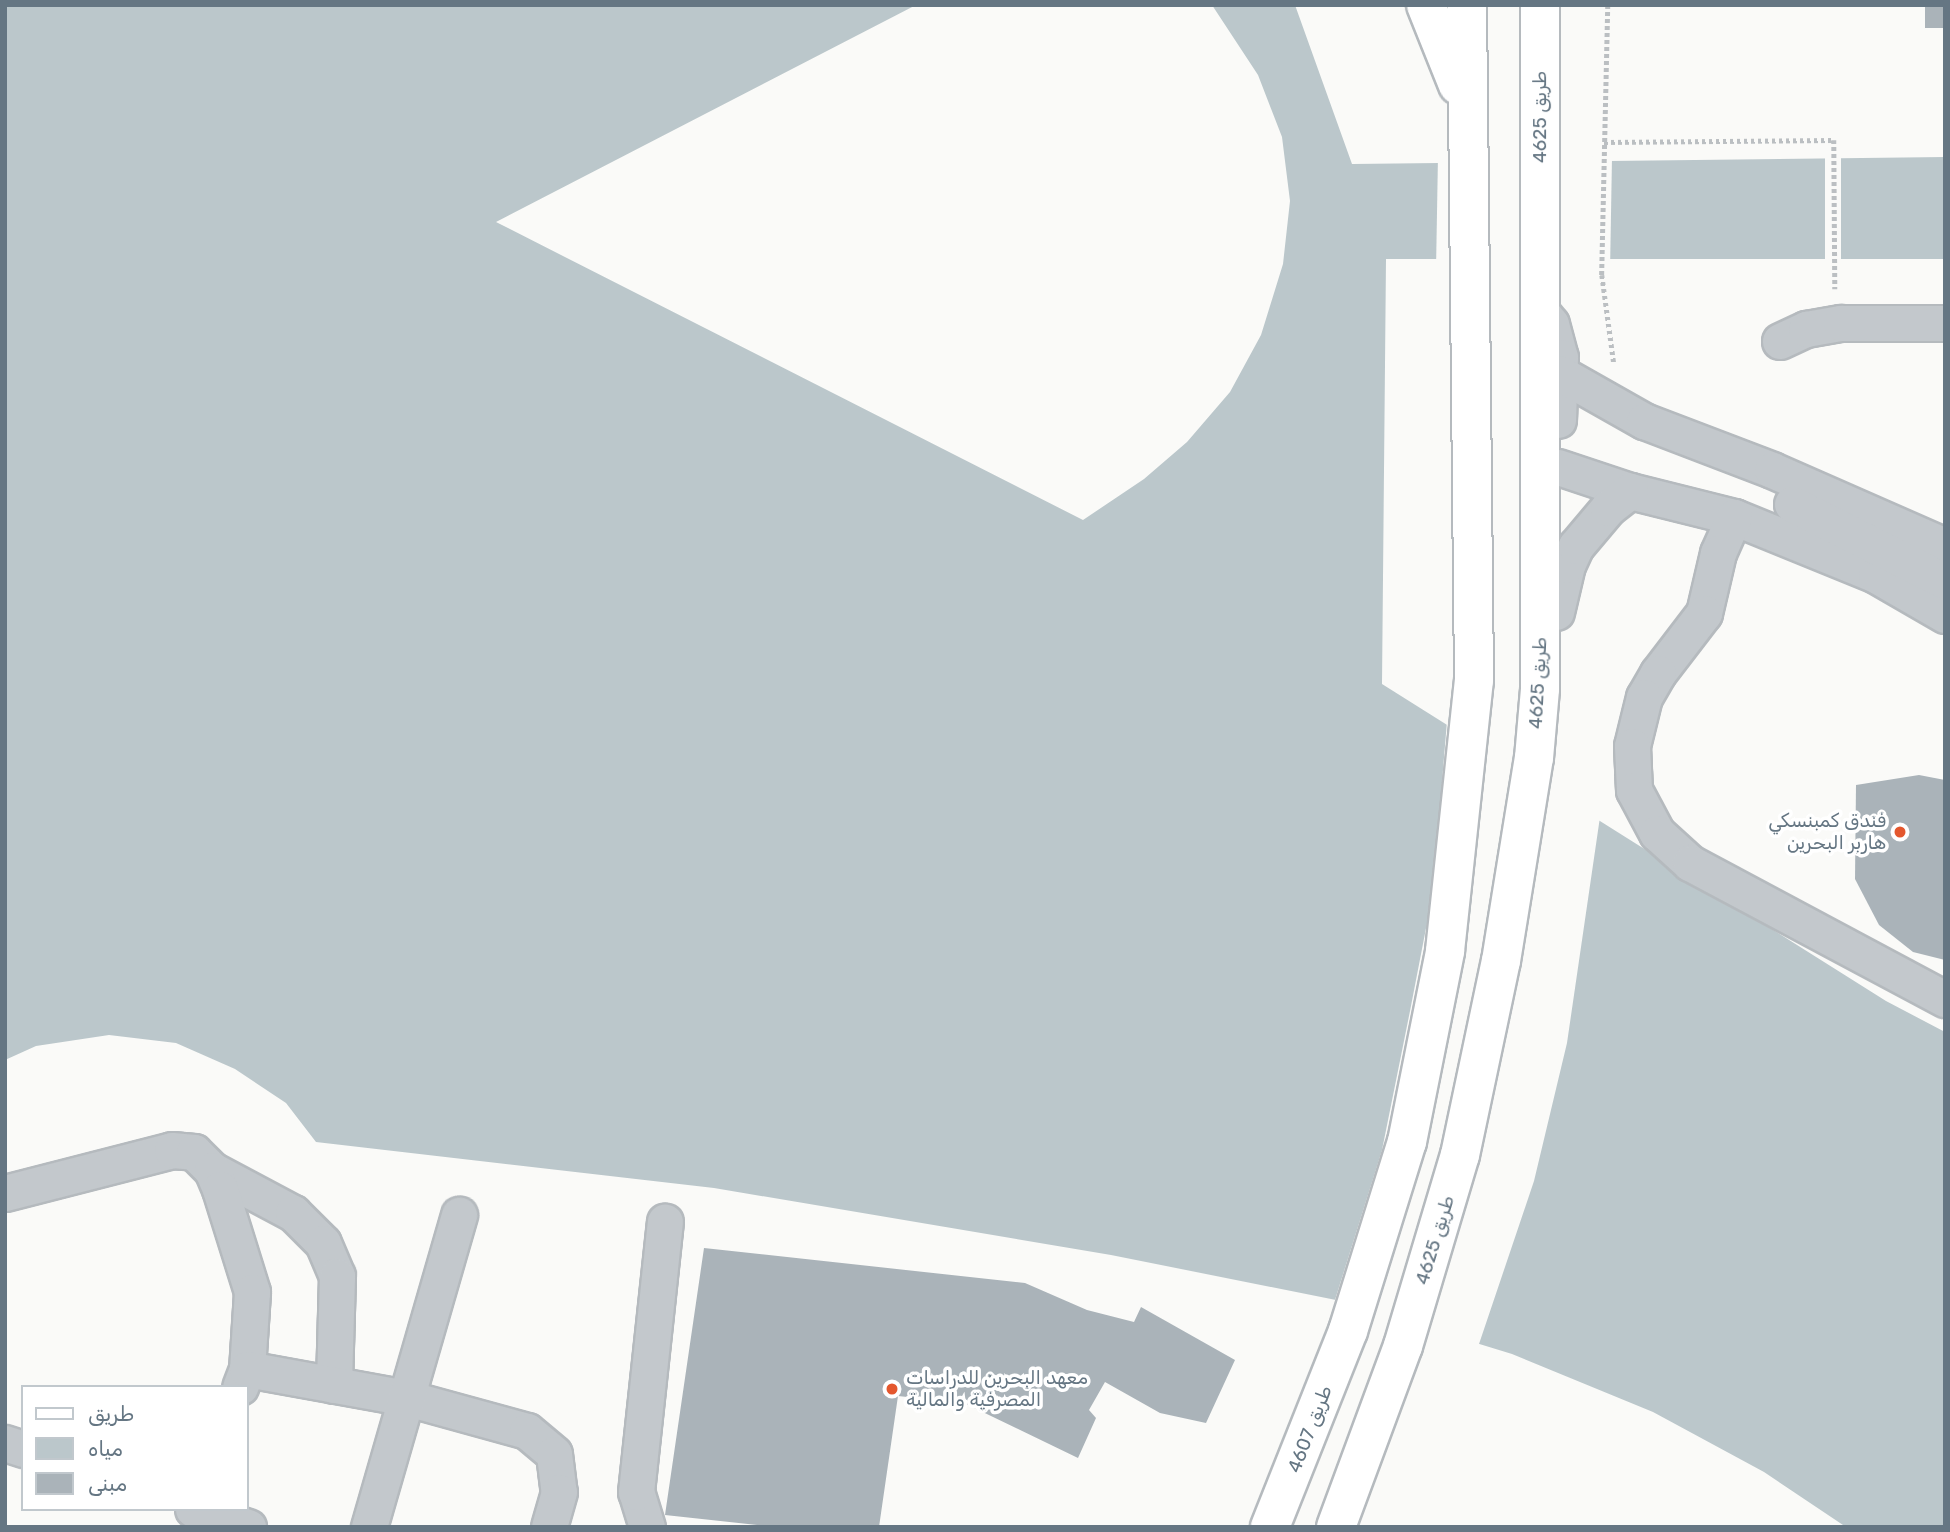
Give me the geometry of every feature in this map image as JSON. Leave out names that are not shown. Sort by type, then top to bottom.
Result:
[{"type":"main road","points":[[1426,5],[1466,110]]},
{"type":"main road","points":[[1466,110],[1467,5]]},
{"type":"main road","name":"طريق 4625","points":[[1336,1527],[1403,1346],[1460,1155],[1501,961],[1534,758],[1540,689],[1541,5]]},
{"type":"main road","name":"طريق 4607","points":[[1270,1527],[1348,1331],[1407,1142],[1442,964],[1474,681],[1467,273],[1469,149],[1466,110]]},
{"type":"street","points":[[1534,758],[1544,746],[1554,709],[1556,612],[1559,373],[1556,338],[1541,312]]},
{"type":"street","points":[[1780,341],[1806,328],[1841,323],[1945,323]]},
{"type":"street","points":[[1559,373],[1620,410],[1945,546]]},
{"type":"street","points":[[1711,447],[1792,504],[1945,581]]},
{"type":"street","points":[[1558,467],[1638,492],[1734,517],[1867,571],[1945,615]]},
{"type":"street","points":[[1556,612],[1567,565],[1576,546],[1608,508],[1638,492],[1686,494],[1789,530],[1945,600]]},
{"type":"street","points":[[1734,517],[1718,553],[1704,613],[1658,673],[1644,697],[1632,746],[1633,790],[1657,833],[1690,863],[1945,999]]},
{"type":"street","points":[[5,1193],[172,1150],[194,1152],[212,1170],[293,1213],[323,1243],[337,1276],[334,1385]]},
{"type":"street","points":[[212,1170],[252,1292],[243,1378],[334,1385],[407,1398],[527,1431],[554,1454],[558,1492],[549,1527]]},
{"type":"street","points":[[369,1527],[459,1216]]},
{"type":"street","points":[[647,1527],[636,1492],[665,1222]]},
{"type":"street","points":[[198,1511],[248,1527]]},
{"type":"path","points":[[1608,5],[1602,275],[1620,410]]},
{"type":"path","points":[[1604,142],[1834,140],[1832,269]]},
{"type":"water","points":[[5,5],[916,5],[496,222],[1083,520],[1144,479],[1187,442],[1230,392],[1261,335],[1283,264],[1290,201],[1282,137],[1258,75],[1212,5],[1295,5],[1352,164],[1945,157],[1945,259],[1386,259],[1382,684],[1886,1001],[1945,1032],[1945,1527],[1846,1527],[1764,1472],[1653,1412],[1512,1354],[1336,1300],[1111,1255],[714,1188],[316,1142],[286,1103],[235,1069],[176,1043],[109,1035],[36,1046],[5,1060]]},
{"type":"pier","points":[[1438,154],[1612,157],[1610,263],[1436,260]]},
{"type":"pier","points":[[1825,155],[1841,155],[1841,262],[1825,262]]},
{"type":"pier","points":[[1447,721],[1600,817],[1567,1043],[1534,1181],[1478,1347],[1334,1303],[1382,1150],[1410,1011],[1433,892]]},
{"type":"building","points":[[1925,5],[1945,5],[1945,28],[1925,28]]},
{"type":"building","name":"فندق كمبنسكي هاربر البحرين","points":[[1919,775],[1945,780],[1945,960],[1913,952],[1879,925],[1855,879],[1856,785]]},
{"type":"building","name":"معهد البحرين للدراسات المصرفية والمالية","points":[[704,1248],[1025,1283],[1087,1310],[1134,1322],[1141,1307],[1235,1360],[1206,1423],[1160,1413],[1105,1382],[1089,1410],[1096,1418],[1078,1458],[964,1403],[898,1396],[879,1527],[775,1527],[665,1515]]},
{"type":"place","name":"فندق كمبنسكي هاربر البحرين","points":[[1900,832]]},
{"type":"place","name":"معهد البحرين للدراسات المصرفية والمالية","points":[[892,1389]]}]
